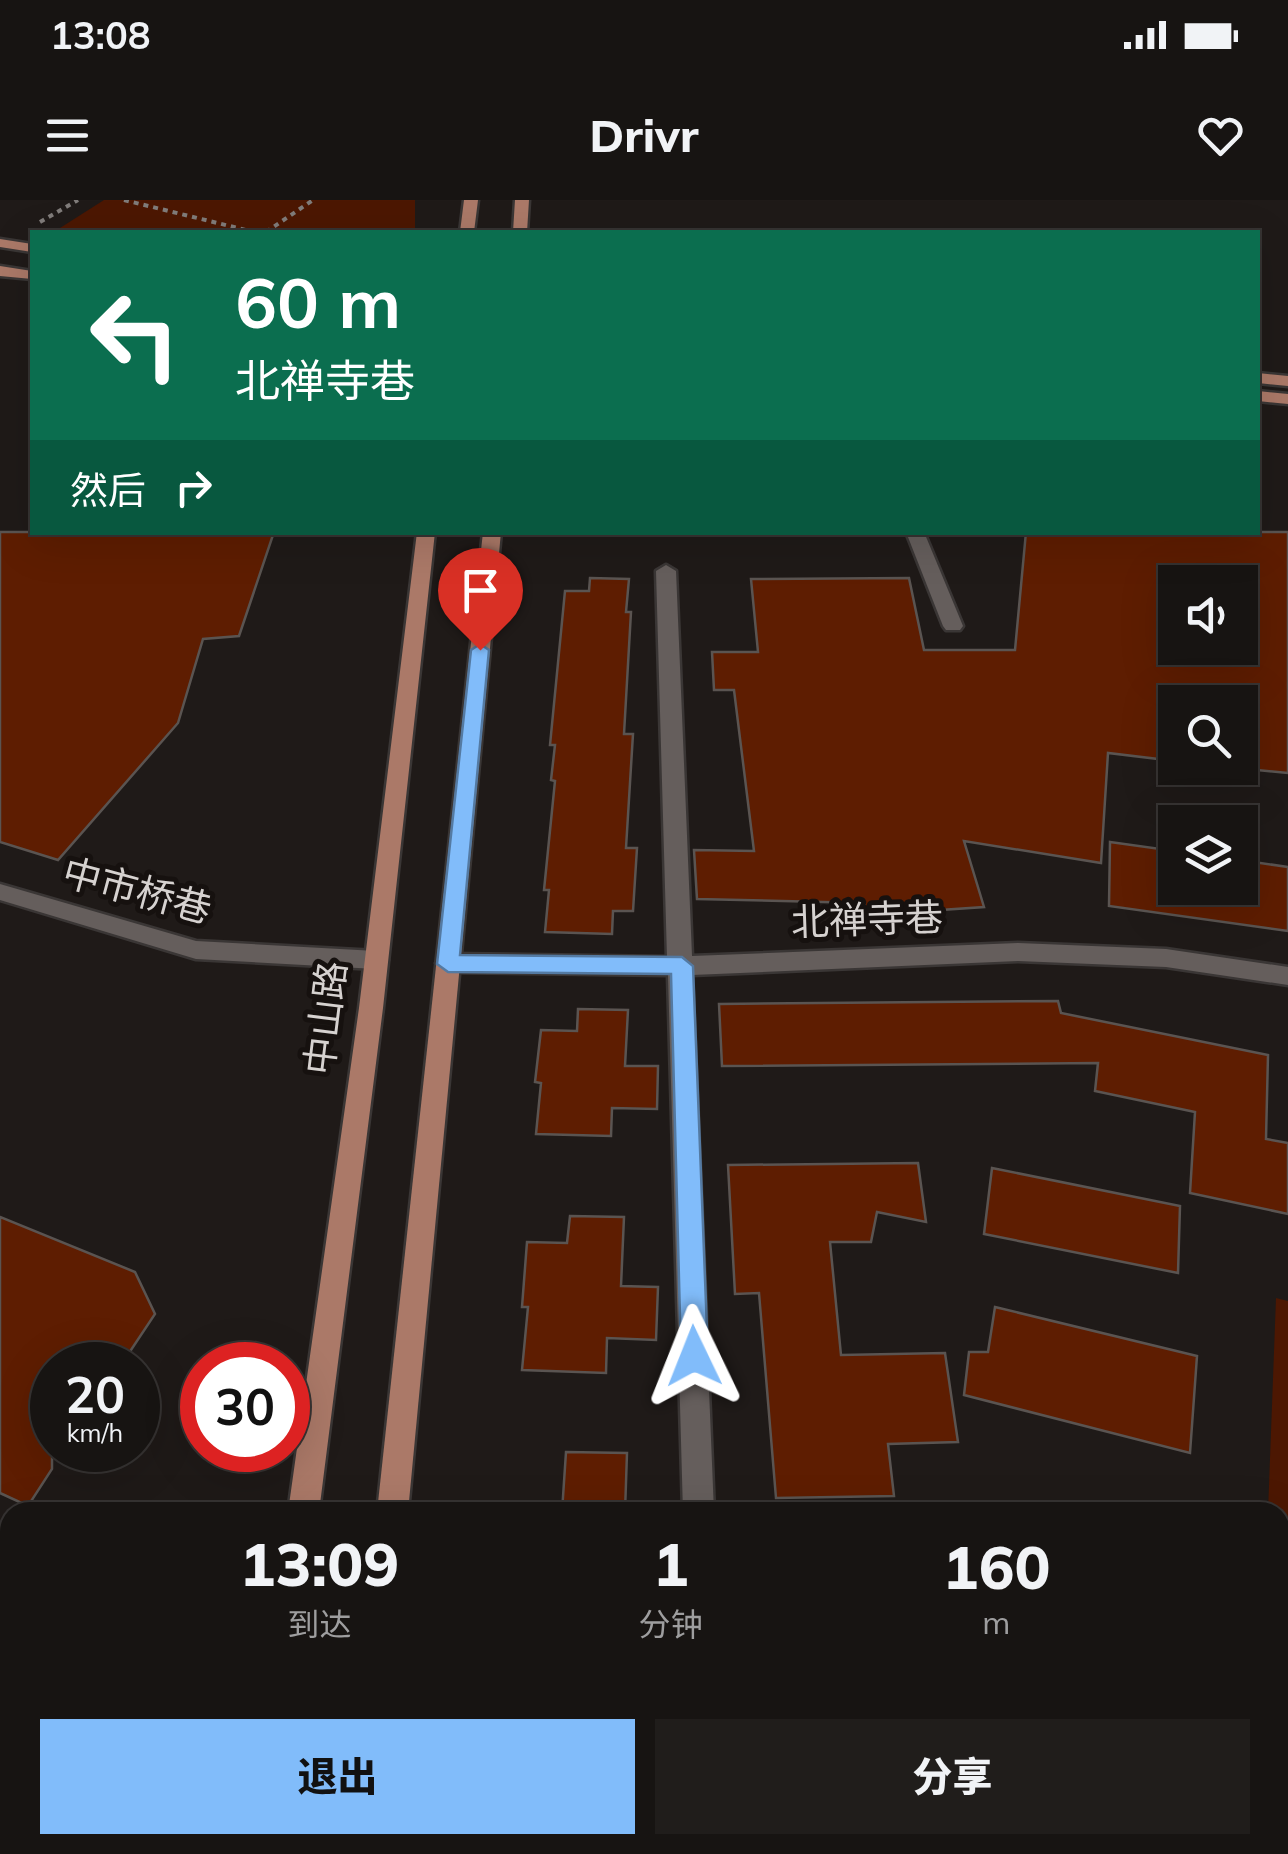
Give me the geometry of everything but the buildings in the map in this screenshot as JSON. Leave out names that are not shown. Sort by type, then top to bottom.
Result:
[{"type":"main road","points":[[467,230],[471,200]]},
{"type":"main road","points":[[520,230],[522,200]]},
{"type":"main road","points":[[0,243],[30,248]]},
{"type":"main road","points":[[1,272],[30,275]]},
{"type":"main road","points":[[1260,378],[1288,380]]},
{"type":"main road","points":[[1260,396],[1288,399]]},
{"type":"main road","name":"中山路","points":[[303,1502],[376,960],[426,535]]},
{"type":"main road","points":[[393,1502],[492,535]]},
{"type":"street","points":[[916,535],[954,626]]},
{"type":"street","points":[[666,570],[700,1502]]},
{"type":"street","name":"中市桥巷","points":[[0,892],[196,950],[376,960]]},
{"type":"street","name":"北禅寺巷","points":[[448,964],[682,966],[1018,952],[1166,958],[1288,976]]},
{"type":"path","points":[[124,200],[246,230]]},
{"type":"path","points":[[269,230],[314,200]]},
{"type":"shaded area","points":[[104,200],[415,200],[415,230],[60,228]]},
{"type":"shaded area","points":[[1276,1298],[1288,1301],[1288,1502],[1268,1502]]},
{"type":"route","points":[[480,650],[448,964],[682,966],[694,1356]]}]
